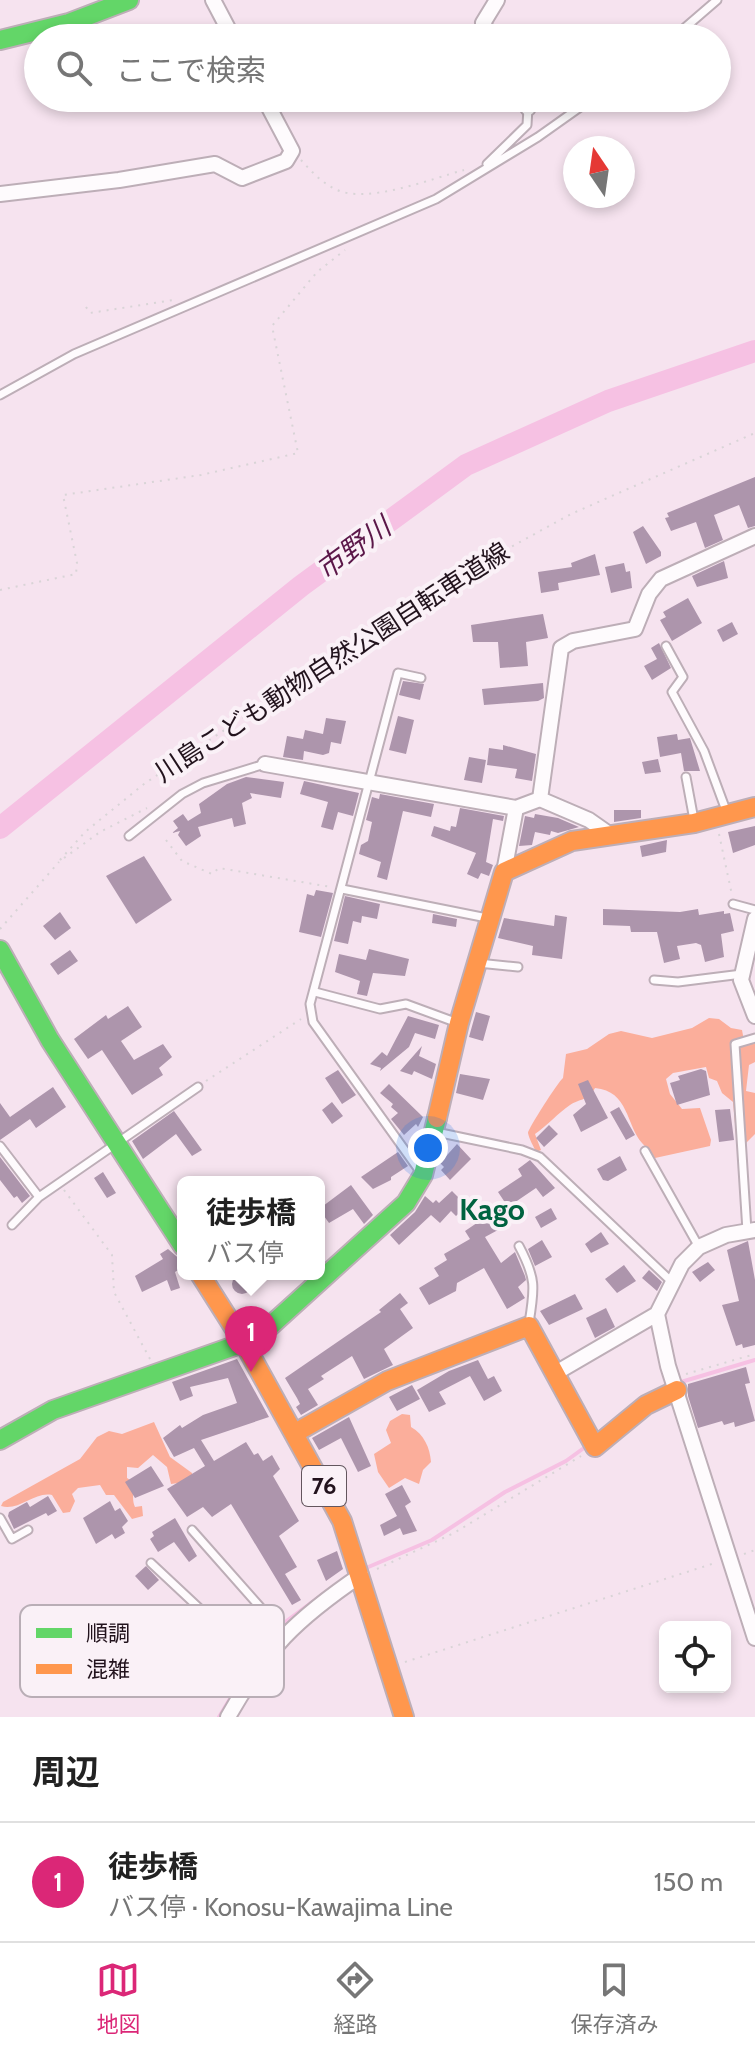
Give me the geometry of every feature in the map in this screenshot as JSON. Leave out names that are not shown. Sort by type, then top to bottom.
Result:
[{"type":"street","points":[[65,24],[129,0]]},
{"type":"street","points":[[213,0],[226,24]]},
{"type":"street","points":[[484,24],[497,0]]},
{"type":"street","points":[[0,40],[24,34]]},
{"type":"street","points":[[0,194],[119,180],[215,164],[242,178],[286,161],[292,151],[271,112]]},
{"type":"street","points":[[540,799],[561,648],[573,641],[635,629],[649,594],[661,579],[755,536]]},
{"type":"street","points":[[265,764],[516,808],[540,799],[589,820],[609,834]]},
{"type":"street","points":[[504,872],[572,841],[694,823],[755,807]]},
{"type":"street","points":[[325,1276],[406,1203],[423,1175],[487,918],[504,872],[516,808]]},
{"type":"street","points":[[755,919],[749,955],[742,974],[755,1016]]},
{"type":"street","points":[[0,950],[46,1035],[177,1237]]},
{"type":"street","points":[[554,1374],[657,1314],[682,1264],[699,1247],[726,1235],[751,1231]]},
{"type":"street","name":"76","points":[[204,1280],[245,1345],[342,1521],[404,1717]]},
{"type":"street","points":[[0,1440],[53,1410],[245,1345],[257,1338],[321,1280]]},
{"type":"street","points":[[657,1314],[675,1384],[755,1638]]},
{"type":"street","points":[[295,1433],[387,1381],[529,1326],[595,1447],[675,1384]]},
{"type":"street","points":[[284,1634],[315,1606],[361,1575]]},
{"type":"street","points":[[228,1717],[240,1697]]},
{"type":"lane","points":[[689,24],[717,0]]},
{"type":"lane","points":[[484,169],[527,125],[526,112]]},
{"type":"lane","points":[[0,395],[49,365],[436,199],[572,112]]},
{"type":"lane","points":[[666,646],[683,677],[672,692],[704,751],[722,816]]},
{"type":"lane","points":[[421,678],[398,673],[372,781],[310,1004],[313,1022],[423,1175]]},
{"type":"lane","points":[[129,836],[203,783],[265,764]]},
{"type":"lane","points":[[686,777],[694,823]]},
{"type":"lane","points":[[342,889],[487,918]]},
{"type":"lane","points":[[733,904],[755,910]]},
{"type":"lane","points":[[475,963],[518,967]]},
{"type":"lane","points":[[654,980],[678,982],[742,974]]},
{"type":"lane","points":[[315,992],[380,1009],[406,1004],[459,1023]]},
{"type":"lane","points":[[751,1231],[735,1044],[755,1038]]},
{"type":"lane","points":[[12,1225],[39,1197],[115,1141],[198,1087]]},
{"type":"lane","points":[[434,1131],[522,1150],[540,1157],[673,1283]]},
{"type":"lane","points":[[0,1146],[39,1197]]},
{"type":"lane","points":[[645,1151],[699,1247]]},
{"type":"lane","points":[[519,1246],[533,1273],[535,1287],[529,1326]]},
{"type":"lane","points":[[0,1518],[12,1539],[28,1530]]},
{"type":"lane","points":[[192,1530],[258,1605]]},
{"type":"lane","points":[[151,1563],[196,1605]]},
{"type":"path","points":[[292,151],[336,190],[356,195],[376,193],[478,166],[484,169]]},
{"type":"path","points":[[0,590],[76,574],[77,563],[63,495],[201,475],[298,453],[272,326],[317,272],[340,256],[353,235]]},
{"type":"path","points":[[86,307],[90,313],[188,298],[197,301]]},
{"type":"path","name":"川島こども動物自然公園自転車道線","points":[[60,860],[85,832],[144,784],[438,587],[571,514],[755,433]]},
{"type":"path","points":[[0,929],[60,860],[100,832],[153,806]]},
{"type":"path","points":[[722,816],[733,904]]},
{"type":"path","points":[[166,840],[182,861],[212,874],[219,868],[342,889]]},
{"type":"path","points":[[198,1087],[311,1012]]},
{"type":"path","points":[[59,1183],[112,1255],[114,1292],[159,1375]]},
{"type":"path","points":[[675,1384],[755,1354]]},
{"type":"path","points":[[361,1575],[411,1556],[454,1533],[595,1447]]},
{"type":"path","points":[[388,1667],[755,1550]]},
{"type":"shaded area","points":[[709,1018],[719,1019],[731,1028],[742,1030],[744,1041],[755,1042],[755,1062],[749,1065],[746,1091],[755,1093],[755,1134],[745,1144],[737,1145],[733,1102],[722,1093],[717,1081],[709,1078],[706,1067],[673,1073],[666,1079],[670,1094],[682,1109],[700,1108],[711,1140],[710,1146],[655,1158],[637,1136],[621,1102],[606,1090],[595,1088],[590,1095],[570,1105],[535,1134],[541,1150],[536,1152],[528,1133],[563,1078],[566,1054],[587,1049],[609,1034],[621,1031],[652,1038],[692,1028]]},
{"type":"shaded area","points":[[402,1414],[410,1415],[411,1427],[426,1442],[431,1462],[423,1470],[419,1484],[405,1478],[389,1488],[378,1472],[374,1454],[391,1443],[386,1430],[390,1421]]},
{"type":"shaded area","points":[[154,1422],[170,1457],[192,1473],[192,1481],[171,1484],[167,1467],[153,1455],[138,1468],[127,1467],[127,1478],[133,1484],[134,1504],[135,1507],[142,1506],[143,1516],[132,1519],[114,1495],[106,1495],[100,1485],[78,1488],[72,1494],[75,1501],[70,1512],[63,1513],[52,1495],[39,1496],[14,1506],[1,1506],[3,1502],[80,1459],[97,1437],[109,1431],[122,1434]]},
{"type":"building","points":[[755,477],[755,526],[748,528],[739,505],[714,515],[723,540],[705,548],[696,522],[671,531],[665,518],[669,517],[667,513]]},
{"type":"building","points":[[643,526],[661,552],[661,556],[646,564],[633,532]]},
{"type":"building","points":[[595,554],[600,575],[558,583],[559,590],[541,593],[538,572],[572,567],[571,563]]},
{"type":"building","points":[[724,561],[728,578],[697,587],[692,576]]},
{"type":"building","points":[[624,563],[626,572],[630,571],[632,588],[611,593],[605,567]]},
{"type":"building","points":[[688,598],[702,623],[672,641],[660,620],[666,617],[663,612]]},
{"type":"building","points":[[543,614],[548,638],[526,642],[528,666],[500,668],[498,642],[473,642],[471,625]]},
{"type":"building","points":[[732,622],[738,634],[723,642],[717,630]]},
{"type":"building","points":[[659,643],[671,668],[652,680],[644,666],[657,659],[651,648]]},
{"type":"building","points":[[403,681],[424,684],[420,700],[399,695]]},
{"type":"building","points":[[543,683],[544,698],[538,701],[484,705],[482,689]]},
{"type":"building","points":[[398,716],[414,720],[406,754],[389,750]]},
{"type":"building","points":[[326,718],[346,721],[341,744],[331,742],[329,753],[323,755],[304,751],[303,760],[283,757],[287,736],[303,739],[305,730],[323,734]]},
{"type":"building","points":[[677,734],[678,740],[690,738],[700,771],[684,771],[681,753],[660,757],[657,737]]},
{"type":"building","points":[[503,745],[536,754],[532,781],[515,778],[517,769],[487,765],[489,748],[503,750]]},
{"type":"building","points":[[469,757],[486,760],[482,783],[464,780]]},
{"type":"building","points":[[658,759],[661,772],[645,774],[642,762]]},
{"type":"building","points":[[246,777],[284,782],[281,798],[250,793],[252,798],[242,803],[246,824],[234,827],[232,818],[198,827],[201,836],[186,846],[178,835],[180,831],[172,833],[178,828],[173,821],[183,814],[188,821],[201,813],[199,804],[227,784]]},
{"type":"building","points":[[304,781],[359,793],[353,816],[338,812],[333,830],[321,827],[328,802],[300,794]]},
{"type":"building","points":[[380,794],[434,804],[431,817],[403,811],[387,880],[377,877],[381,862],[359,854],[361,845],[368,841],[372,822],[366,820],[372,797],[379,799]]},
{"type":"building","points":[[460,808],[504,816],[503,821],[493,819],[486,862],[493,865],[489,876],[481,873],[478,879],[467,874],[476,853],[431,836],[434,826],[450,831],[451,826],[456,827]]},
{"type":"building","points":[[614,810],[641,810],[641,818],[614,822]]},
{"type":"building","points":[[535,814],[558,818],[579,827],[558,833],[551,831],[550,835],[535,832],[532,845],[519,846],[525,816],[534,818]]},
{"type":"building","points":[[755,826],[755,845],[733,853],[728,832]]},
{"type":"building","points":[[667,840],[666,852],[642,857],[640,846]]},
{"type":"building","points":[[144,856],[172,900],[136,924],[106,876]]},
{"type":"building","points":[[316,890],[333,893],[321,937],[299,932],[307,894],[314,896]]},
{"type":"building","points":[[345,896],[380,904],[377,919],[362,916],[361,923],[353,921],[348,944],[334,941]]},
{"type":"building","points":[[603,909],[680,912],[698,909],[699,915],[724,911],[724,914],[730,913],[734,931],[721,934],[724,957],[705,962],[701,945],[696,943],[677,946],[680,959],[664,963],[657,932],[631,932],[630,926],[603,925]]},
{"type":"building","points":[[60,912],[71,928],[55,940],[43,926]]},
{"type":"building","points":[[433,914],[457,919],[456,927],[432,923]]},
{"type":"building","points":[[555,915],[567,917],[562,959],[532,955],[533,946],[498,938],[504,918],[554,926]]},
{"type":"building","points":[[369,949],[409,959],[405,976],[373,973],[367,996],[357,994],[360,981],[335,972],[339,954],[366,960]]},
{"type":"building","points":[[70,950],[78,961],[58,975],[50,964]]},
{"type":"building","points":[[128,1006],[142,1027],[121,1041],[134,1060],[163,1044],[172,1057],[159,1068],[163,1075],[132,1095],[102,1050],[88,1059],[74,1039],[106,1015],[108,1019]]},
{"type":"building","points":[[476,1012],[490,1016],[483,1041],[469,1037]]},
{"type":"building","points":[[408,1016],[439,1025],[435,1039],[415,1033],[409,1047],[380,1071],[381,1068],[370,1064],[382,1052],[387,1056]]},
{"type":"building","points":[[422,1046],[419,1056],[436,1064],[432,1079],[414,1071],[412,1075],[400,1071]]},
{"type":"building","points":[[701,1069],[706,1071],[710,1095],[677,1105],[670,1083],[680,1080],[678,1076]]},
{"type":"building","points":[[338,1070],[356,1095],[342,1104],[325,1078]]},
{"type":"building","points":[[460,1074],[490,1079],[483,1100],[456,1093]]},
{"type":"building","points":[[588,1080],[608,1118],[581,1132],[573,1115],[586,1104],[578,1084]]},
{"type":"building","points":[[389,1084],[423,1117],[418,1127],[416,1124],[404,1135],[391,1119],[398,1113],[391,1107],[393,1104],[380,1093]]},
{"type":"building","points":[[53,1087],[66,1107],[36,1128],[30,1119],[0,1140],[0,1103],[10,1117]]},
{"type":"building","points":[[332,1102],[343,1116],[332,1124],[322,1110]]},
{"type":"building","points":[[619,1107],[635,1135],[626,1140],[610,1112]]},
{"type":"building","points":[[730,1109],[734,1140],[719,1142],[715,1110]]},
{"type":"building","points":[[174,1111],[202,1150],[192,1156],[176,1134],[143,1159],[132,1141]]},
{"type":"building","points":[[549,1125],[558,1134],[544,1147],[536,1138]]},
{"type":"building","points":[[457,1144],[471,1159],[450,1180],[441,1170],[444,1167],[440,1163]]},
{"type":"building","points":[[398,1152],[408,1166],[391,1180],[373,1189],[361,1177]]},
{"type":"building","points":[[620,1156],[627,1170],[608,1181],[603,1180],[597,1169]]},
{"type":"building","points":[[0,1157],[30,1196],[22,1203],[0,1180]]},
{"type":"building","points":[[530,1160],[555,1188],[543,1197],[536,1188],[508,1207],[498,1192],[522,1176],[518,1169]]},
{"type":"building","points":[[103,1172],[116,1193],[107,1198],[94,1178]]},
{"type":"building","points":[[351,1185],[373,1215],[364,1224],[353,1209],[329,1223],[325,1217],[325,1204]]},
{"type":"building","points":[[452,1191],[467,1206],[456,1216],[451,1211],[440,1223],[431,1215],[399,1245],[390,1235],[415,1212],[425,1196],[433,1203],[436,1200],[439,1203]]},
{"type":"building","points":[[502,1206],[513,1222],[485,1237],[501,1263],[515,1252],[526,1280],[518,1287],[525,1298],[507,1309],[484,1268],[457,1283],[456,1291],[429,1305],[419,1288],[439,1276],[434,1268],[447,1260],[444,1254],[470,1239],[465,1231]]},
{"type":"building","points":[[551,1208],[557,1219],[541,1228],[535,1217]]},
{"type":"building","points":[[601,1232],[609,1244],[591,1253],[585,1244]]},
{"type":"building","points":[[542,1240],[552,1257],[535,1266],[528,1249]]},
{"type":"building","points":[[748,1241],[755,1280],[755,1345],[743,1348],[742,1344],[736,1346],[722,1305],[739,1301],[727,1250]]},
{"type":"building","points":[[168,1249],[177,1257],[175,1272],[180,1288],[171,1291],[167,1280],[142,1292],[135,1276],[163,1259],[160,1254]]},
{"type":"building","points":[[708,1262],[715,1270],[700,1282],[692,1272]]},
{"type":"building","points":[[624,1265],[636,1281],[617,1293],[605,1279]]},
{"type":"building","points":[[649,1270],[662,1282],[657,1291],[642,1278]]},
{"type":"building","points":[[233,1280],[251,1280],[251,1288],[246,1293],[238,1293],[233,1288]]},
{"type":"building","points":[[400,1293],[408,1303],[400,1309],[413,1328],[384,1349],[393,1365],[364,1379],[352,1356],[321,1376],[324,1379],[308,1389],[318,1405],[301,1415],[296,1407],[300,1404],[285,1378],[381,1312],[379,1310]]},
{"type":"building","points":[[575,1294],[583,1309],[549,1325],[540,1311]]},
{"type":"building","points":[[606,1308],[615,1327],[595,1338],[586,1318]]},
{"type":"building","points":[[237,1359],[269,1417],[201,1440],[214,1461],[246,1442],[254,1455],[258,1453],[263,1461],[272,1455],[280,1469],[273,1476],[299,1521],[279,1536],[297,1567],[285,1574],[301,1600],[292,1605],[231,1504],[212,1517],[203,1507],[187,1517],[167,1489],[205,1466],[194,1448],[174,1457],[163,1438],[180,1425],[182,1428],[203,1415],[237,1403],[228,1378],[190,1387],[193,1396],[180,1401],[172,1382]]},
{"type":"building","points":[[478,1360],[488,1379],[494,1376],[502,1391],[484,1401],[470,1376],[439,1392],[446,1404],[429,1412],[417,1390],[449,1371]]},
{"type":"building","points":[[746,1367],[750,1383],[745,1384],[755,1421],[735,1427],[734,1422],[724,1425],[722,1421],[698,1428],[688,1396],[688,1384]]},
{"type":"building","points":[[412,1385],[420,1399],[397,1411],[389,1397]]},
{"type":"building","points":[[349,1417],[371,1466],[358,1472],[341,1438],[319,1450],[312,1438]]},
{"type":"building","points":[[151,1466],[164,1486],[135,1498],[125,1482]]},
{"type":"building","points":[[402,1485],[411,1502],[405,1506],[417,1531],[403,1535],[400,1528],[384,1536],[380,1525],[397,1516],[385,1494]]},
{"type":"building","points":[[48,1496],[57,1511],[48,1516],[46,1513],[14,1529],[9,1512],[27,1502],[30,1507]]},
{"type":"building","points":[[110,1501],[115,1511],[120,1508],[128,1521],[122,1527],[125,1533],[115,1539],[112,1534],[96,1544],[83,1518]]},
{"type":"building","points":[[175,1518],[197,1556],[189,1562],[174,1542],[158,1552],[150,1539],[154,1536],[152,1532]]},
{"type":"building","points":[[337,1551],[343,1569],[326,1581],[317,1560]]},
{"type":"building","points":[[146,1566],[159,1580],[148,1590],[135,1576]]},
{"type":"waterway","name":"市野川","points":[[0,828],[301,586],[466,465],[608,401],[755,351]]},
{"type":"waterway","points":[[681,1382],[755,1360]]},
{"type":"waterway","points":[[366,1568],[432,1540],[505,1492],[566,1461],[588,1445]]},
{"type":"waterway","points":[[284,1623],[327,1591]]},
{"type":"waterway","points":[[219,1717],[231,1697]]},
{"type":"traffic: fast","points":[[65,24],[129,0]]},
{"type":"traffic: fast","points":[[0,40],[24,34]]},
{"type":"traffic: fast","points":[[0,950],[50,1040],[177,1237]]},
{"type":"traffic: fast","points":[[325,1276],[406,1203],[423,1175],[437,1118]]},
{"type":"traffic: fast","points":[[0,1440],[53,1410],[257,1338],[321,1280]]},
{"type":"traffic: slow","points":[[437,1118],[459,1023],[504,872],[572,841],[694,823],[755,807]]},
{"type":"traffic: slow","points":[[204,1280],[245,1345],[342,1521],[404,1717]]},
{"type":"traffic: slow","points":[[295,1433],[387,1381],[529,1326],[595,1447],[646,1405],[677,1390]]},
{"type":"place","name":"徒歩橋","points":[[251,1372]]},
{"type":"district","name":"Kago","points":[[492,1210]]}]
